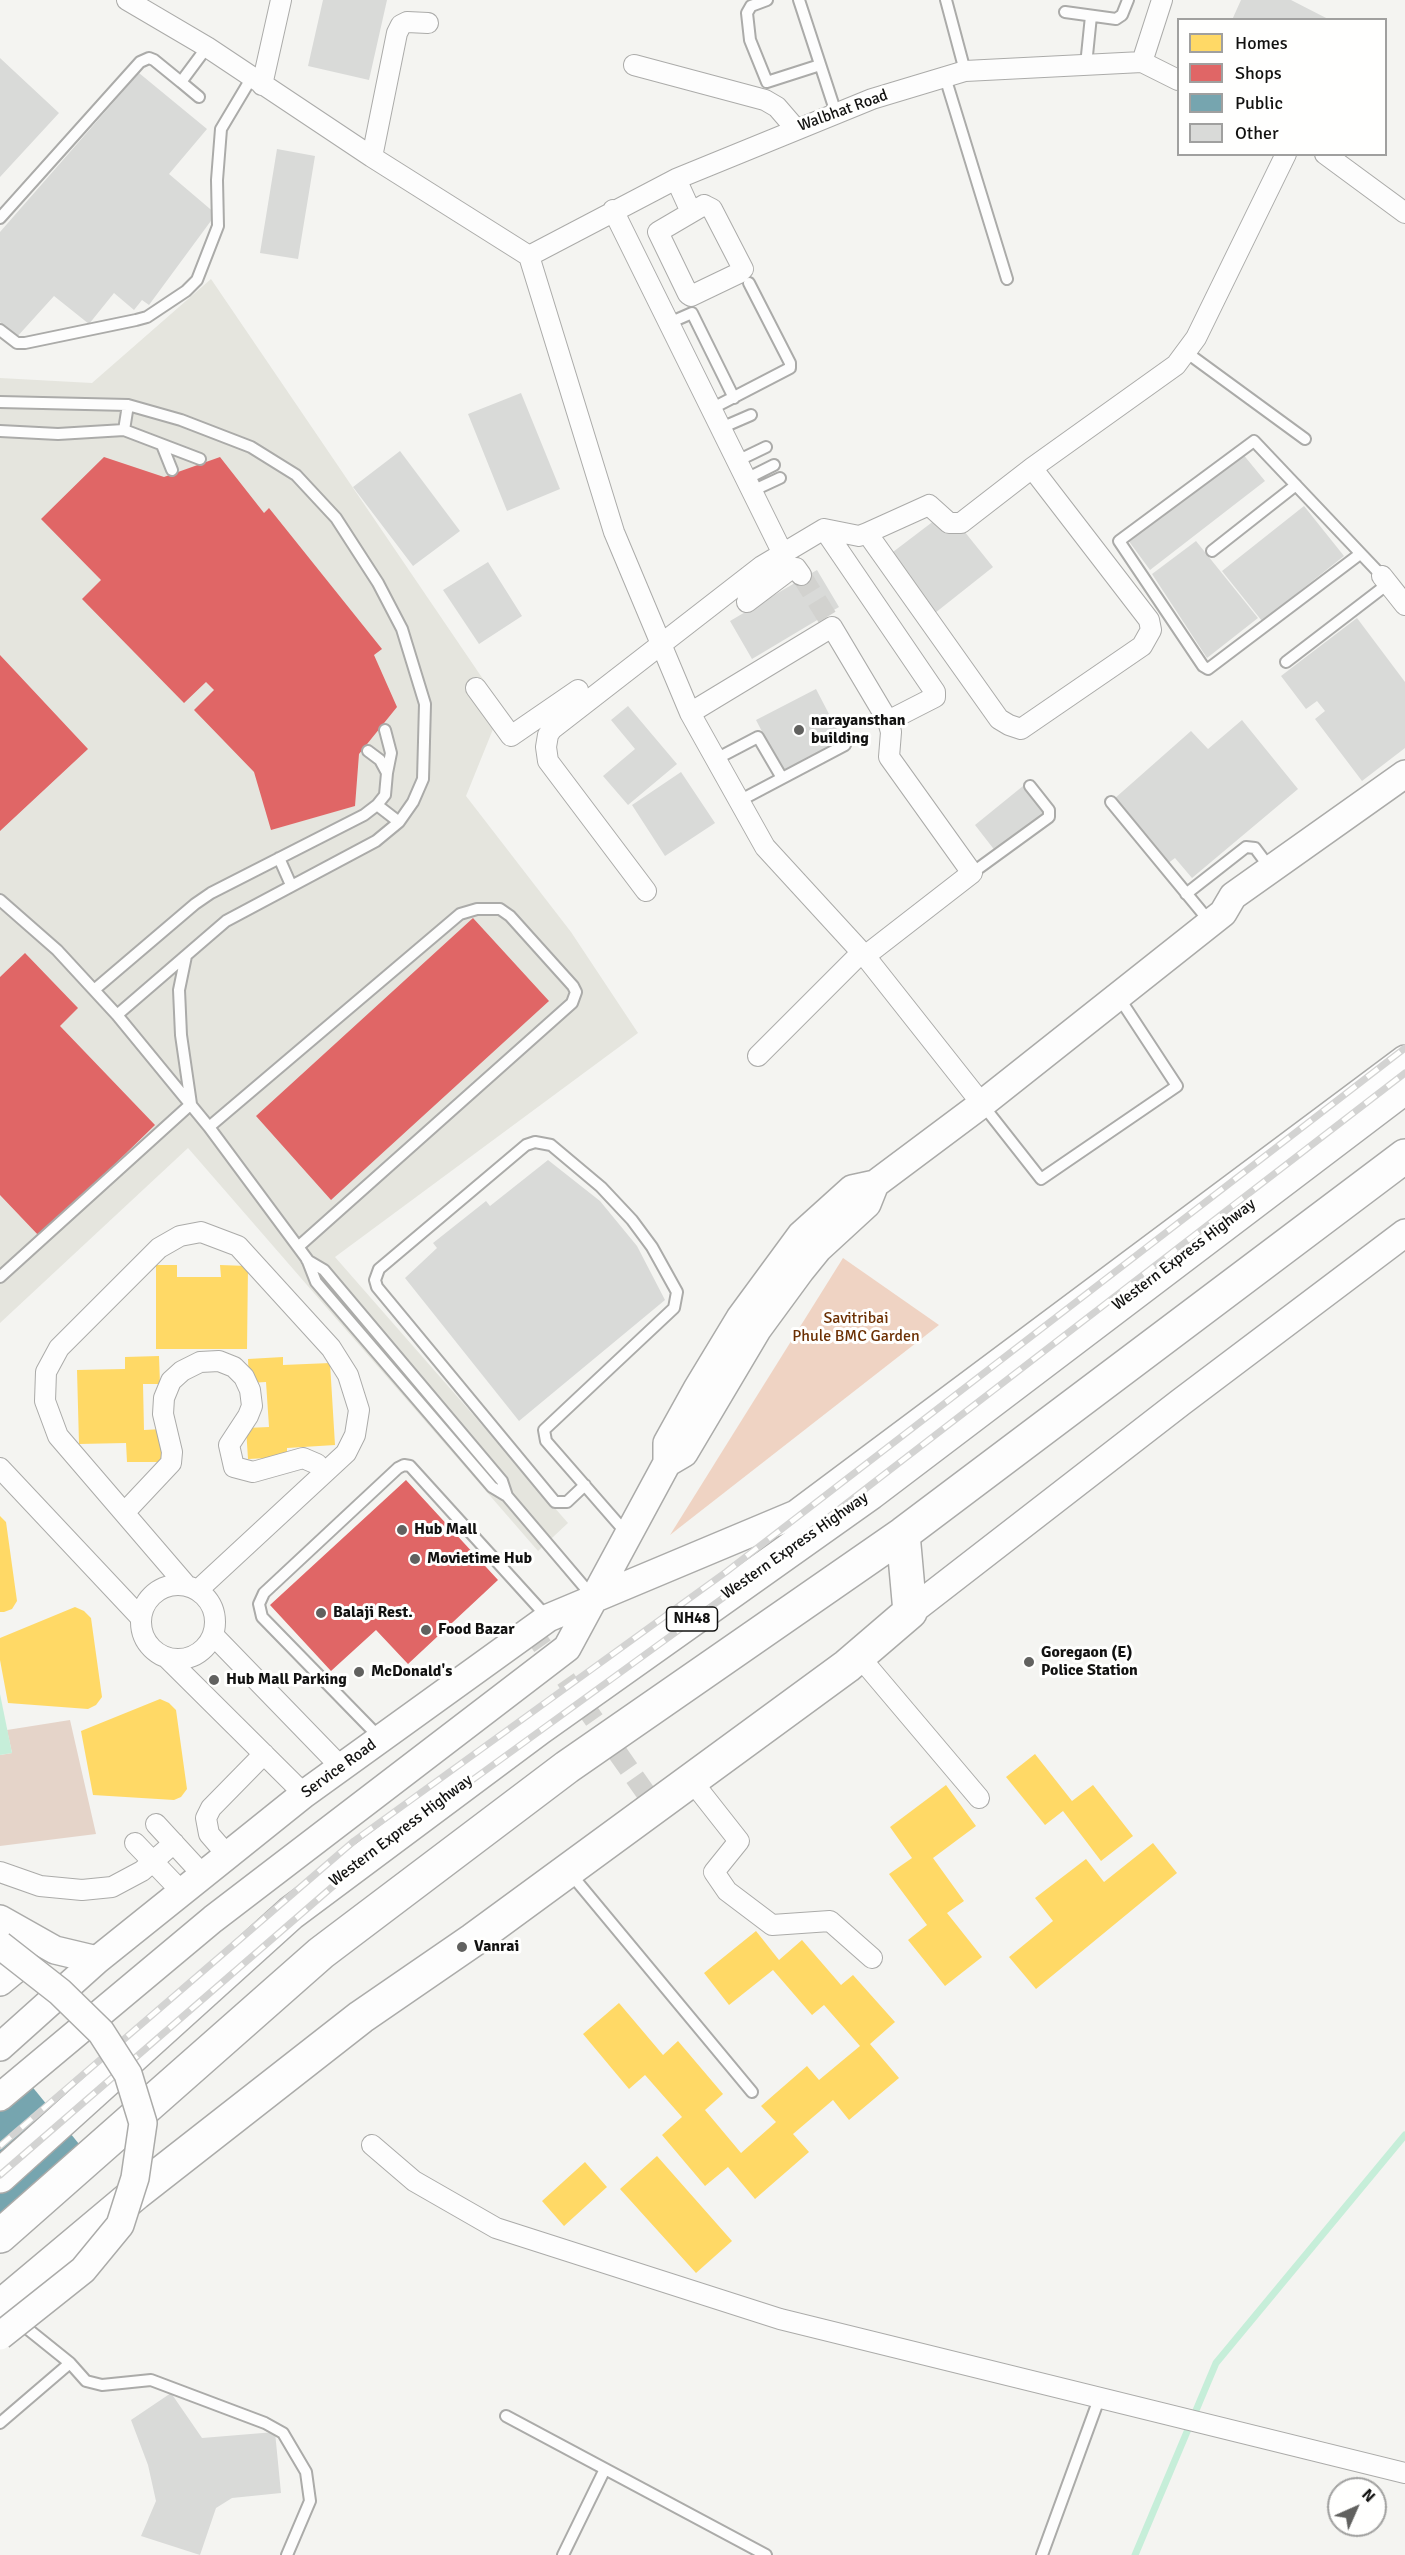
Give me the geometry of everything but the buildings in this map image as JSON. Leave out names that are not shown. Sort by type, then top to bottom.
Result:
[{"type":"highway","name":"Western Express Highway","points":[[0,2176],[291,1913],[539,1728],[870,1493],[1405,1087]]},
{"type":"highway","points":[[0,2236],[321,1953],[567,1767],[903,1534],[1405,1156]]},
{"type":"highway","points":[[6,2321],[136,2193],[352,2025],[691,1780],[858,1655],[910,1612],[903,1534]]},
{"type":"main road","points":[[0,2097],[213,1919],[567,1648],[668,1463],[667,1443],[748,1324],[852,1189],[875,1184],[982,1104],[1217,918],[1233,896],[1400,787]]},
{"type":"main road","points":[[1217,918],[1246,908],[1400,787]]},
{"type":"main road","name":"Service Road","points":[[0,2047],[97,1960],[304,1794],[548,1618],[796,1514],[1405,1059]]},
{"type":"main road","points":[[910,1612],[1180,1402],[1405,1233]]},
{"type":"main road","points":[[3,1930],[60,1992],[101,2032],[128,2074],[143,2123],[135,2178],[120,2225],[83,2270],[6,2321]]},
{"type":"main road","points":[[3,1930],[55,1950],[97,1960]]},
{"type":"main road","points":[[0,1982],[17,1968],[19,1952],[3,1930]]},
{"type":"main road","points":[[45,2006],[72,2036]]},
{"type":"street","points":[[127,0],[207,47],[372,157],[529,256],[614,532],[690,713],[765,847],[863,954],[982,1104]]},
{"type":"street","points":[[257,81],[281,0]]},
{"type":"street","points":[[1142,62],[1162,0]]},
{"type":"street","points":[[372,157],[397,33],[407,22],[428,23]]},
{"type":"street","name":"Walbhat Road","points":[[529,256],[676,179],[872,99],[965,71],[1142,62],[1177,79]]},
{"type":"street","points":[[634,65],[765,100],[777,107],[796,129]]},
{"type":"street","points":[[476,688],[511,736],[558,713],[660,645],[762,566],[824,529],[859,536],[929,505],[949,523],[961,523],[1032,468],[1176,365],[1196,338],[1285,156]]},
{"type":"street","points":[[1328,156],[1405,213]]},
{"type":"street","points":[[676,179],[691,212]]},
{"type":"street","points":[[704,205],[710,207],[743,268],[740,273],[692,296],[688,294],[658,232],[691,212],[704,205]]},
{"type":"street","points":[[613,210],[783,554]]},
{"type":"street","points":[[867,533],[999,719],[1021,729],[1142,646],[1151,630],[1149,620],[1032,468]]},
{"type":"street","points":[[824,529],[935,692],[935,696],[888,720]]},
{"type":"street","points":[[762,566],[773,582]]},
{"type":"street","points":[[747,602],[794,568],[801,575]]},
{"type":"street","points":[[1385,579],[1405,605]]},
{"type":"street","points":[[690,713],[830,622],[888,720],[891,732],[889,757],[972,873],[863,954],[758,1056]]},
{"type":"street","points":[[578,690],[558,713],[548,735],[546,747],[548,761],[646,891]]},
{"type":"street","points":[[167,1658],[180,1659],[192,1656],[208,1644],[213,1635],[213,1610],[192,1588],[124,1513],[58,1436],[45,1401],[46,1372],[59,1348],[159,1248],[180,1236],[201,1232],[238,1246],[331,1348],[348,1375],[359,1410],[355,1435],[346,1452],[192,1588],[161,1588],[144,1606],[141,1618],[142,1631],[147,1643],[167,1658],[304,1794]]},
{"type":"street","points":[[124,1513],[171,1463],[163,1414],[164,1398],[171,1381],[200,1362],[219,1361],[234,1366],[244,1377],[250,1390],[252,1406],[229,1445],[234,1467],[252,1472],[303,1458],[317,1464],[324,1473]]},
{"type":"street","points":[[0,1468],[141,1618]]},
{"type":"street","points":[[213,1635],[341,1767]]},
{"type":"street","points":[[858,1655],[979,1798]]},
{"type":"street","points":[[228,1856],[209,1834],[206,1818],[212,1808],[264,1754]]},
{"type":"street","points":[[691,1780],[739,1841],[714,1872],[727,1891],[772,1925],[830,1921],[872,1958]]},
{"type":"street","points":[[156,1824],[203,1875]]},
{"type":"street","points":[[135,1843],[182,1892]]},
{"type":"street","points":[[0,1872],[40,1886],[82,1890],[112,1887],[142,1871],[174,1843]]},
{"type":"street","points":[[372,2145],[414,2181],[496,2228],[780,2319],[1405,2473]]},
{"type":"lane","points":[[767,0],[751,6],[747,13],[750,40],[767,82],[820,64]]},
{"type":"lane","points":[[799,0],[836,113]]},
{"type":"lane","points":[[946,0],[965,71]]},
{"type":"lane","points":[[1065,12],[1116,18],[1122,15],[1128,0]]},
{"type":"lane","points":[[1086,65],[1091,16]]},
{"type":"lane","points":[[181,82],[207,47]]},
{"type":"lane","points":[[0,218],[140,62],[149,58],[154,60],[199,97]]},
{"type":"lane","points":[[945,77],[1007,279]]},
{"type":"lane","points":[[0,330],[17,343],[25,344],[147,317],[186,291],[197,280],[218,226],[216,180],[221,129],[257,81]]},
{"type":"lane","points":[[711,409],[786,372],[790,366],[749,283]]},
{"type":"lane","points":[[669,322],[692,313],[734,398]]},
{"type":"lane","points":[[1186,352],[1305,439]]},
{"type":"lane","points":[[0,402],[128,405],[181,420],[251,447],[296,475],[336,518],[378,583],[402,629],[424,704],[423,779],[413,802],[399,822],[376,841],[226,921],[117,1015]]},
{"type":"lane","points":[[124,430],[128,405]]},
{"type":"lane","points":[[721,428],[751,415]]},
{"type":"lane","points":[[0,431],[58,434],[124,430],[200,459]]},
{"type":"lane","points":[[1286,662],[1385,579],[1257,443],[1250,442],[1119,541],[1203,666],[1208,669],[1360,554]]},
{"type":"lane","points":[[162,445],[172,470]]},
{"type":"lane","points":[[737,461],[766,447]]},
{"type":"lane","points":[[749,485],[774,465]]},
{"type":"lane","points":[[749,485],[780,478]]},
{"type":"lane","points":[[1212,551],[1296,485]]},
{"type":"lane","points":[[94,990],[195,904],[229,882],[364,815],[377,804],[385,795],[391,753],[385,730]]},
{"type":"lane","points":[[716,759],[758,737],[782,778]]},
{"type":"lane","points":[[739,801],[845,745]]},
{"type":"lane","points":[[368,751],[380,760],[387,773]]},
{"type":"lane","points":[[972,873],[1049,817],[1049,810],[1030,786]]},
{"type":"lane","points":[[1111,802],[1186,894],[1217,918]]},
{"type":"lane","points":[[377,804],[399,822]]},
{"type":"lane","points":[[1186,894],[1246,847],[1255,848],[1271,870]]},
{"type":"lane","points":[[279,858],[291,885]]},
{"type":"lane","points":[[0,900],[57,950],[117,1015],[209,1127],[307,1259],[316,1282],[492,1487],[507,1496],[595,1599]]},
{"type":"lane","points":[[209,1127],[460,914],[477,909],[500,909],[510,916],[573,986],[576,992],[572,1003],[298,1247]]},
{"type":"lane","points":[[186,956],[178,990],[181,1035],[191,1104]]},
{"type":"lane","points":[[982,1104],[1041,1179],[1177,1086],[1118,996]]},
{"type":"lane","points":[[0,1277],[191,1104]]},
{"type":"lane","points":[[585,1485],[567,1502],[555,1503],[377,1287],[375,1280],[379,1269],[526,1145],[535,1142],[551,1145],[601,1187],[632,1220],[652,1247],[677,1292],[674,1308],[544,1430],[546,1441],[585,1485],[628,1536]]},
{"type":"lane","points":[[381,1739],[262,1617],[259,1604],[264,1593],[398,1468],[404,1465],[415,1472],[548,1618]]},
{"type":"lane","points":[[568,1870],[752,2092]]},
{"type":"lane","points":[[6,2321],[70,2363],[86,2381],[102,2385],[150,2380],[265,2423],[283,2433],[306,2472],[310,2501],[287,2555]]},
{"type":"lane","points":[[0,2423],[70,2363]]},
{"type":"lane","points":[[1042,2555],[1099,2399]]},
{"type":"lane","points":[[506,2416],[605,2469],[744,2550],[766,2555]]},
{"type":"lane","points":[[563,2555],[605,2469]]},
{"type":"shaded area","points":[[211,279],[502,707],[466,796],[571,932],[638,1033],[335,1257],[568,1523],[538,1551],[188,1148],[0,1323],[0,378],[92,383]]},
{"type":"shaded area","points":[[0,1694],[12,1753],[0,1755]]},
{"type":"shaded area","points":[[70,1720],[96,1834],[0,1846],[0,1755],[12,1753],[7,1730]]},
{"type":"green space","name":"Savitribai Phule BMC Garden","points":[[843,1258],[939,1325],[670,1535]]},
{"type":"waterway","points":[[1135,2555],[1216,2363],[1405,2135]]},
{"type":"tunnel","points":[[801,575],[827,617]]},
{"type":"tunnel","points":[[531,1630],[655,1806]]},
{"type":"railway","points":[[0,2146],[354,1841],[726,1572],[1405,1048]]},
{"type":"railway","points":[[0,2175],[369,1855],[738,1587],[1405,1073]]},
{"type":"place","name":"narayansthan building","points":[[799,730]]},
{"type":"place","name":"Hub Mall","points":[[402,1530]]},
{"type":"place","name":"Movietime Hub","points":[[415,1559]]},
{"type":"place","name":"Balaji Rest.","points":[[321,1613]]},
{"type":"place","name":"Food Bazar","points":[[426,1630]]},
{"type":"place","name":"Goregaon (E) Police Station","points":[[1029,1662]]},
{"type":"place","name":"McDonald's","points":[[359,1672]]},
{"type":"place","name":"Hub Mall Parking","points":[[214,1680]]},
{"type":"place","name":"Vanrai","points":[[462,1947]]}]
